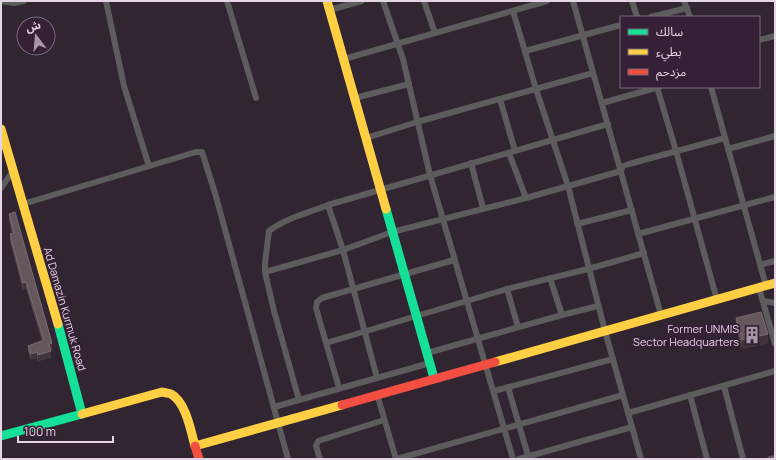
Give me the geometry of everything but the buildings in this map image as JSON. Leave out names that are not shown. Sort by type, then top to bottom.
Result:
[{"type":"main road","points":[[328,6],[434,378]]},
{"type":"main road","name":"Ad Damazin Kurmuk Road","points":[[1,130],[60,331],[82,414]]},
{"type":"main road","points":[[195,446],[767,285]]},
{"type":"main road","points":[[1,436],[162,392],[172,395],[179,402],[184,412],[198,459]]},
{"type":"street","points":[[1,1],[14,3],[24,1]]},
{"type":"street","points":[[106,1],[124,86],[149,166]]},
{"type":"street","points":[[227,1],[256,98]]},
{"type":"street","points":[[328,6],[362,1]]},
{"type":"street","points":[[383,1],[403,59],[417,122],[442,220],[513,459]]},
{"type":"street","points":[[424,1],[435,33]]},
{"type":"street","points":[[519,1],[521,8]]},
{"type":"street","points":[[344,59],[547,1]]},
{"type":"street","points":[[573,1],[661,315]]},
{"type":"street","points":[[632,1],[637,16]]},
{"type":"street","points":[[684,1],[690,16]]},
{"type":"street","points":[[655,16],[687,8]]},
{"type":"street","points":[[513,11],[524,51],[568,186],[604,331],[641,459]]},
{"type":"street","points":[[524,51],[620,25]]},
{"type":"street","points":[[760,40],[775,36]]},
{"type":"street","points":[[366,138],[593,72]]},
{"type":"street","points":[[355,98],[409,84]]},
{"type":"street","points":[[602,103],[654,88]]},
{"type":"street","points":[[658,88],[717,300]]},
{"type":"street","points":[[711,88],[760,265],[767,285],[763,301],[774,335],[775,344]]},
{"type":"street","points":[[500,99],[512,152],[526,198]]},
{"type":"street","points":[[299,400],[274,312],[266,272],[265,263],[269,231],[277,225],[294,217],[328,205],[608,124]]},
{"type":"street","points":[[728,149],[775,136]]},
{"type":"street","points":[[266,272],[343,250],[392,232],[526,198],[621,170],[623,166],[629,164],[725,138]]},
{"type":"street","points":[[23,204],[201,151],[203,153],[288,459]]},
{"type":"street","points":[[471,163],[483,208]]},
{"type":"street","points":[[1,188],[13,171]]},
{"type":"street","points":[[638,234],[775,197]]},
{"type":"street","points":[[328,205],[343,250],[377,378]]},
{"type":"street","points":[[577,224],[632,210]]},
{"type":"street","points":[[326,343],[507,289],[644,253]]},
{"type":"street","points":[[339,388],[316,308],[317,302],[322,298],[454,260]]},
{"type":"street","points":[[760,265],[775,261]]},
{"type":"street","points":[[550,278],[562,315]]},
{"type":"street","points":[[507,289],[518,327]]},
{"type":"street","points":[[763,301],[775,303]]},
{"type":"street","points":[[427,353],[598,306]]},
{"type":"street","points":[[494,391],[613,359]]},
{"type":"street","points":[[274,407],[430,363]]},
{"type":"street","points":[[628,413],[775,371]]},
{"type":"street","points":[[724,386],[743,459]]},
{"type":"street","points":[[508,387],[528,458]]},
{"type":"street","points":[[377,394],[396,459],[623,395]]},
{"type":"street","points":[[690,395],[707,459]]},
{"type":"street","points":[[320,459],[316,446],[318,441],[384,420]]},
{"type":"street","points":[[519,459],[528,458],[632,427]]},
{"type":"street","points":[[770,459],[775,458]]},
{"type":"traffic: fast","points":[[386,209],[434,378]]},
{"type":"traffic: fast","points":[[1,436],[82,414],[58,324]]},
{"type":"traffic: slow","points":[[327,1],[386,209]]},
{"type":"traffic: slow","points":[[1,129],[58,324]]},
{"type":"traffic: slow","points":[[495,362],[775,283]]},
{"type":"traffic: slow","points":[[82,414],[162,392],[170,394],[176,398],[184,410],[195,446],[342,405]]},
{"type":"traffic: jam","points":[[342,405],[495,362]]},
{"type":"traffic: jam","points":[[195,446],[199,459]]},
{"type":"place","name":"Former UNMIS Sector Headquarters","points":[[752,335]]}]
